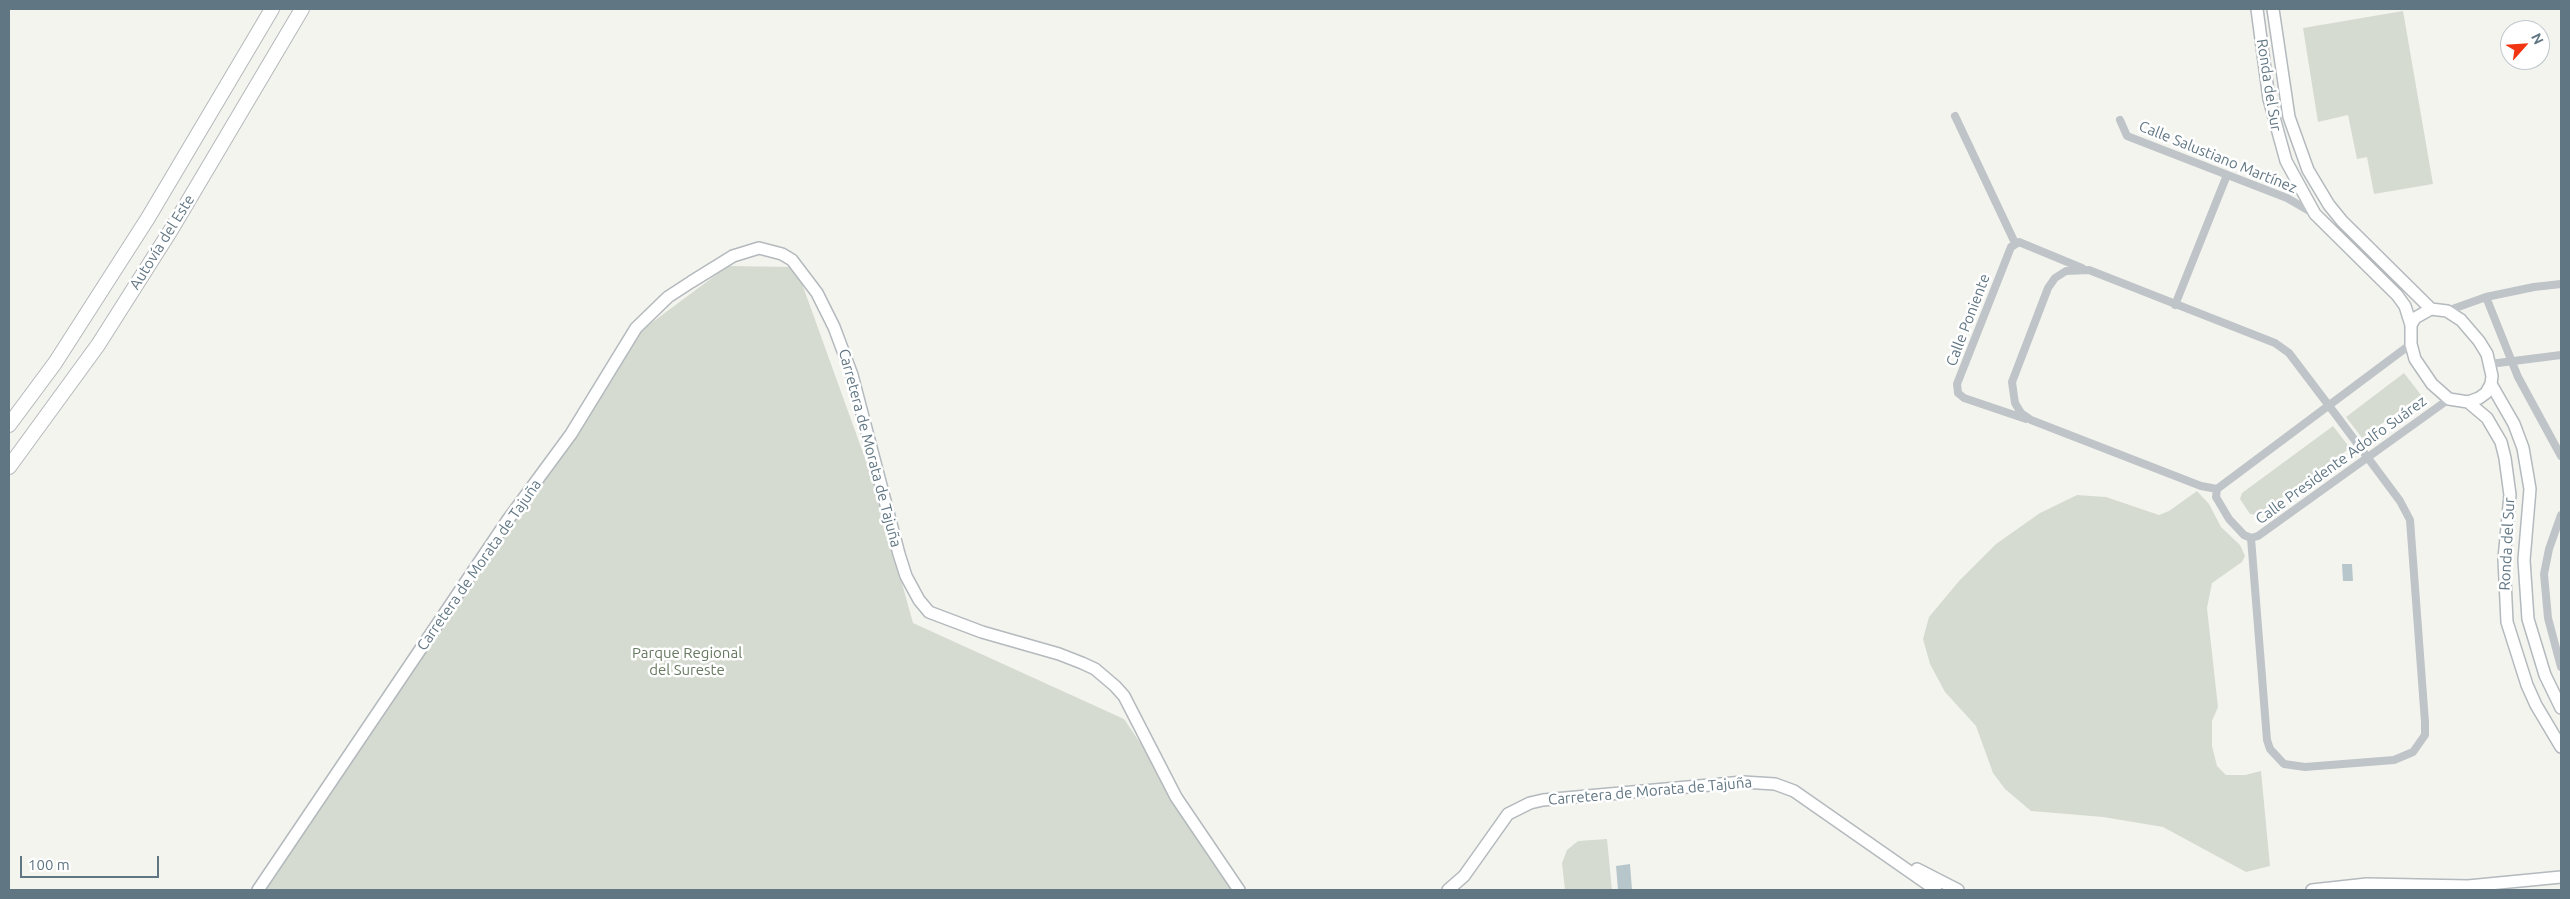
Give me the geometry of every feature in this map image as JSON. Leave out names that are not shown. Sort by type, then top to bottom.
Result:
[{"type":"highway","name":"Autovía del Este","points":[[9,424],[55,364],[148,218],[272,9]]},
{"type":"highway","name":"Autovía del Este","points":[[9,467],[98,345],[171,230],[302,9]]},
{"type":"main road","name":"Ronda del Sur","points":[[2257,9],[2269,99],[2279,143],[2294,179],[2315,214],[2397,295],[2405,306],[2411,325],[2411,344],[2415,359],[2432,384],[2450,399]]},
{"type":"main road","name":"Ronda del Sur","points":[[2273,9],[2289,117],[2308,170],[2329,205],[2342,221],[2432,309]]},
{"type":"main road","name":"Carretera de Morata de Tajuña","points":[[258,890],[502,529],[571,434],[636,328],[668,297],[691,282],[733,256],[746,250],[759,248],[782,254],[792,260],[817,293],[834,327],[852,375],[899,554],[906,576],[919,600],[929,612],[1082,663],[1095,669],[1116,686],[1124,696],[1176,797],[1239,890]]},
{"type":"main road","points":[[2411,325],[2415,318],[2432,309],[2447,311]]},
{"type":"main road","name":"Ronda del Sur","points":[[2447,311],[2471,330],[2479,341],[2490,364],[2491,384],[2514,424],[2523,448],[2530,490],[2524,560],[2528,619],[2544,675],[2561,708]]},
{"type":"main road","points":[[2450,399],[2468,402],[2486,393],[2491,384]]},
{"type":"main road","name":"Ronda del Sur","points":[[2468,402],[2487,418],[2503,450],[2510,495],[2504,559],[2508,622],[2527,685],[2536,705],[2561,747]]},
{"type":"main road","name":"Carretera de Morata de Tajuña","points":[[1448,890],[1464,876],[1508,814],[1519,807],[1543,800],[1743,782],[1775,784],[1794,791],[1936,890]]},
{"type":"main road","name":"Carretera de Morata de Tajuña","points":[[1874,846],[1958,890]]},
{"type":"main road","points":[[2312,890],[2367,884],[2468,886],[2561,877]]},
{"type":"street","points":[[1955,116],[2016,244],[2026,244],[2175,305],[2275,343],[2289,353],[2400,501],[2410,520],[2425,722],[2424,735],[2413,752],[2394,760],[2305,767],[2284,764],[2270,749],[2266,740],[2252,538]]},
{"type":"street","name":"Calle Salustiano Martínez","points":[[2120,120],[2127,136],[2287,198],[2315,214]]},
{"type":"street","points":[[2175,305],[2227,175]]},
{"type":"street","name":"Calle Poniente","points":[[2016,244],[2011,247],[1957,384],[1958,393],[1964,398],[2031,420],[2202,486],[2217,490]]},
{"type":"street","points":[[2031,420],[2021,413],[2015,403],[2012,382],[2048,288],[2055,278],[2066,272],[2089,270]]},
{"type":"street","points":[[2447,311],[2486,298],[2534,287],[2561,284]]},
{"type":"street","points":[[2486,298],[2518,377],[2561,456]]},
{"type":"street","points":[[2217,490],[2411,344]]},
{"type":"street","points":[[2490,364],[2561,356]]},
{"type":"street","name":"Calle Presidente Adolfo Suárez","points":[[2217,490],[2216,497],[2229,519],[2238,531],[2252,538],[2267,531],[2367,457],[2450,399]]},
{"type":"street","points":[[2561,516],[2549,549],[2544,581],[2548,618],[2561,667]]},
{"type":"green space","points":[[2403,11],[2433,184],[2374,194],[2367,157],[2357,159],[2348,115],[2318,122],[2303,28]]},
{"type":"green space","name":"Parque Regional del Sureste","points":[[728,266],[796,267],[875,486],[913,623],[1124,719],[1240,890],[257,890],[627,341]]},
{"type":"green space","points":[[2404,373],[2421,395],[2362,438],[2346,417]]},
{"type":"green space","points":[[2333,426],[2350,448],[2258,515],[2250,514],[2240,499],[2242,493]]},
{"type":"green space","points":[[2197,491],[2209,504],[2221,527],[2240,545],[2245,556],[2242,562],[2212,583],[2207,608],[2218,707],[2212,721],[2212,746],[2217,766],[2226,775],[2245,775],[2261,771],[2270,866],[2246,872],[2163,827],[2103,817],[2031,811],[2005,789],[1993,773],[1976,726],[1945,692],[1930,664],[1923,639],[1929,617],[1959,581],[1996,544],[2040,513],[2077,495],[2106,497],[2159,515],[2169,511]]},
{"type":"green space","points":[[1607,839],[1612,890],[1565,890],[1562,863],[1567,850],[1578,841]]},
{"type":"shaded area","points":[[2342,564],[2352,564],[2353,581],[2343,581]]},
{"type":"shaded area","points":[[1630,864],[1632,890],[1618,890],[1616,866]]}]
